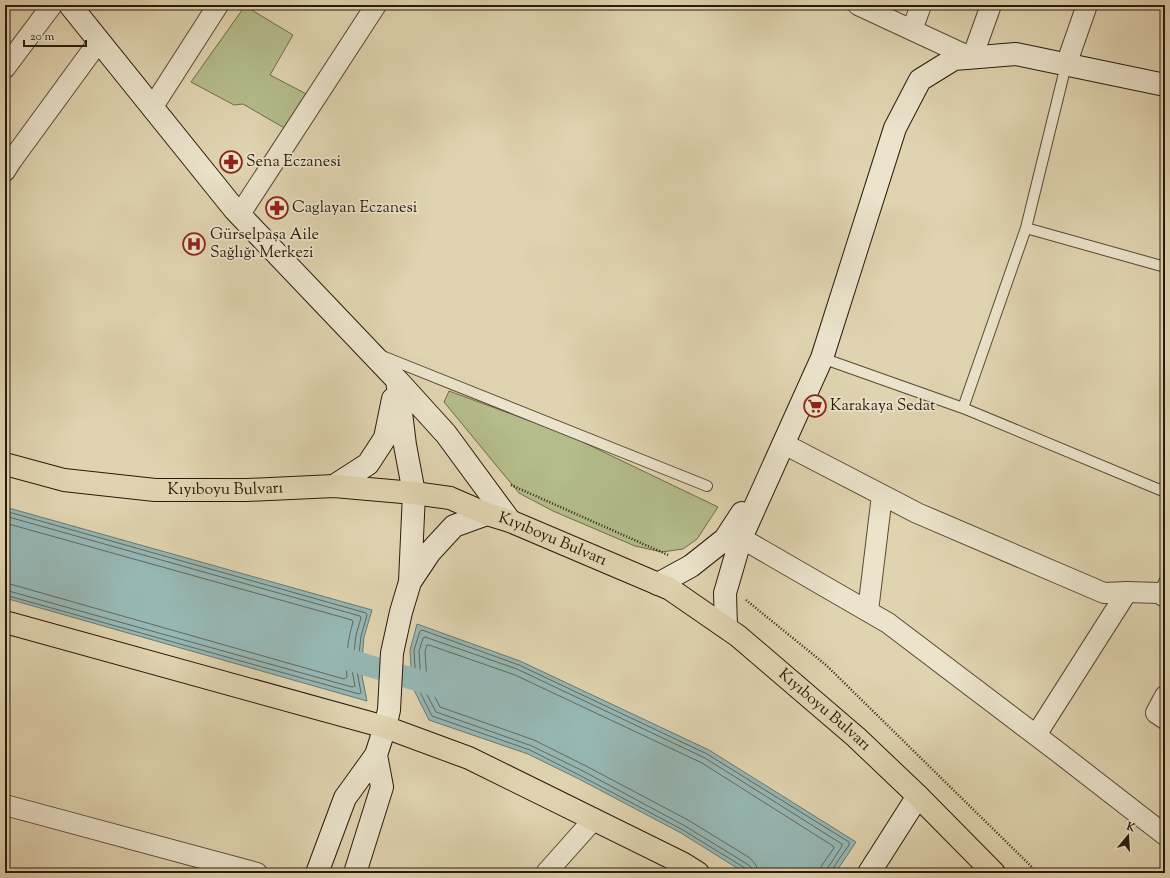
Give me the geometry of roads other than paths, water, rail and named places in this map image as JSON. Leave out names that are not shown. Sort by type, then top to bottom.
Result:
[{"type":"main road","points":[[70,5],[235,210],[397,380],[446,434],[510,521]]},
{"type":"main road","points":[[726,627],[725,593],[741,538],[822,358],[895,128],[920,80],[954,59],[1016,54],[1165,85]]},
{"type":"main road","points":[[334,486],[368,464],[385,438],[397,380]]},
{"type":"main road","points":[[317,873],[345,798],[376,755],[387,719],[392,653],[401,612],[410,582],[414,493],[405,445],[397,380]]},
{"type":"main road","name":"Kıyıboyu Bulvarı","points":[[5,464],[64,480],[155,490],[247,490],[334,486],[414,493],[450,498],[487,514],[510,521],[670,588],[726,627],[856,737],[918,796],[994,873]]},
{"type":"main road","points":[[658,584],[691,566],[725,539],[774,466]]},
{"type":"main road","points":[[410,582],[430,552],[454,526],[487,514]]},
{"type":"main road","points":[[5,622],[387,719],[594,819],[682,863],[698,873]]},
{"type":"main road","points":[[354,873],[382,787],[376,755]]},
{"type":"main road","points":[[869,873],[918,796]]},
{"type":"street","points":[[5,68],[52,5]]},
{"type":"street","points":[[152,108],[218,5]]},
{"type":"street","points":[[240,214],[376,5]]},
{"type":"street","points":[[858,5],[972,58],[991,5]]},
{"type":"street","points":[[912,30],[921,5]]},
{"type":"street","points":[[1066,64],[1087,5]]},
{"type":"street","points":[[5,172],[12,160],[99,41]]},
{"type":"street","points":[[784,444],[917,513],[1104,593],[1163,590]]},
{"type":"street","points":[[868,611],[882,495]]},
{"type":"street","points":[[741,538],[888,623],[1165,835]]},
{"type":"street","points":[[1036,735],[1127,592]]},
{"type":"street","points":[[1165,696],[1156,713],[1165,719]]},
{"type":"street","points":[[5,805],[258,873]]},
{"type":"street","points":[[546,873],[594,819]]},
{"type":"lane","points":[[963,408],[1026,228],[1066,64]]},
{"type":"lane","points":[[1026,228],[1165,267]]},
{"type":"lane","points":[[370,352],[707,486]]},
{"type":"lane","points":[[822,358],[963,408],[1165,492]]},
{"type":"water","points":[[5,507],[372,610],[364,637],[361,671],[367,701],[5,598]]},
{"type":"water","points":[[417,624],[520,661],[709,750],[856,842],[838,869],[833,873],[745,873],[681,833],[528,754],[429,720],[412,686],[410,650]]},
{"type":"waterway","points":[[333,655],[440,687]]},
{"type":"place","name":"Sena Eczanesi","points":[[231,162]]},
{"type":"place","name":"Caglayan Eczanesi","points":[[277,208]]},
{"type":"place","name":"Gürselpaşa Aile Sağlığı Merkezi","points":[[194,244]]},
{"type":"place","name":"Karakaya Sedat","points":[[815,406]]}]
